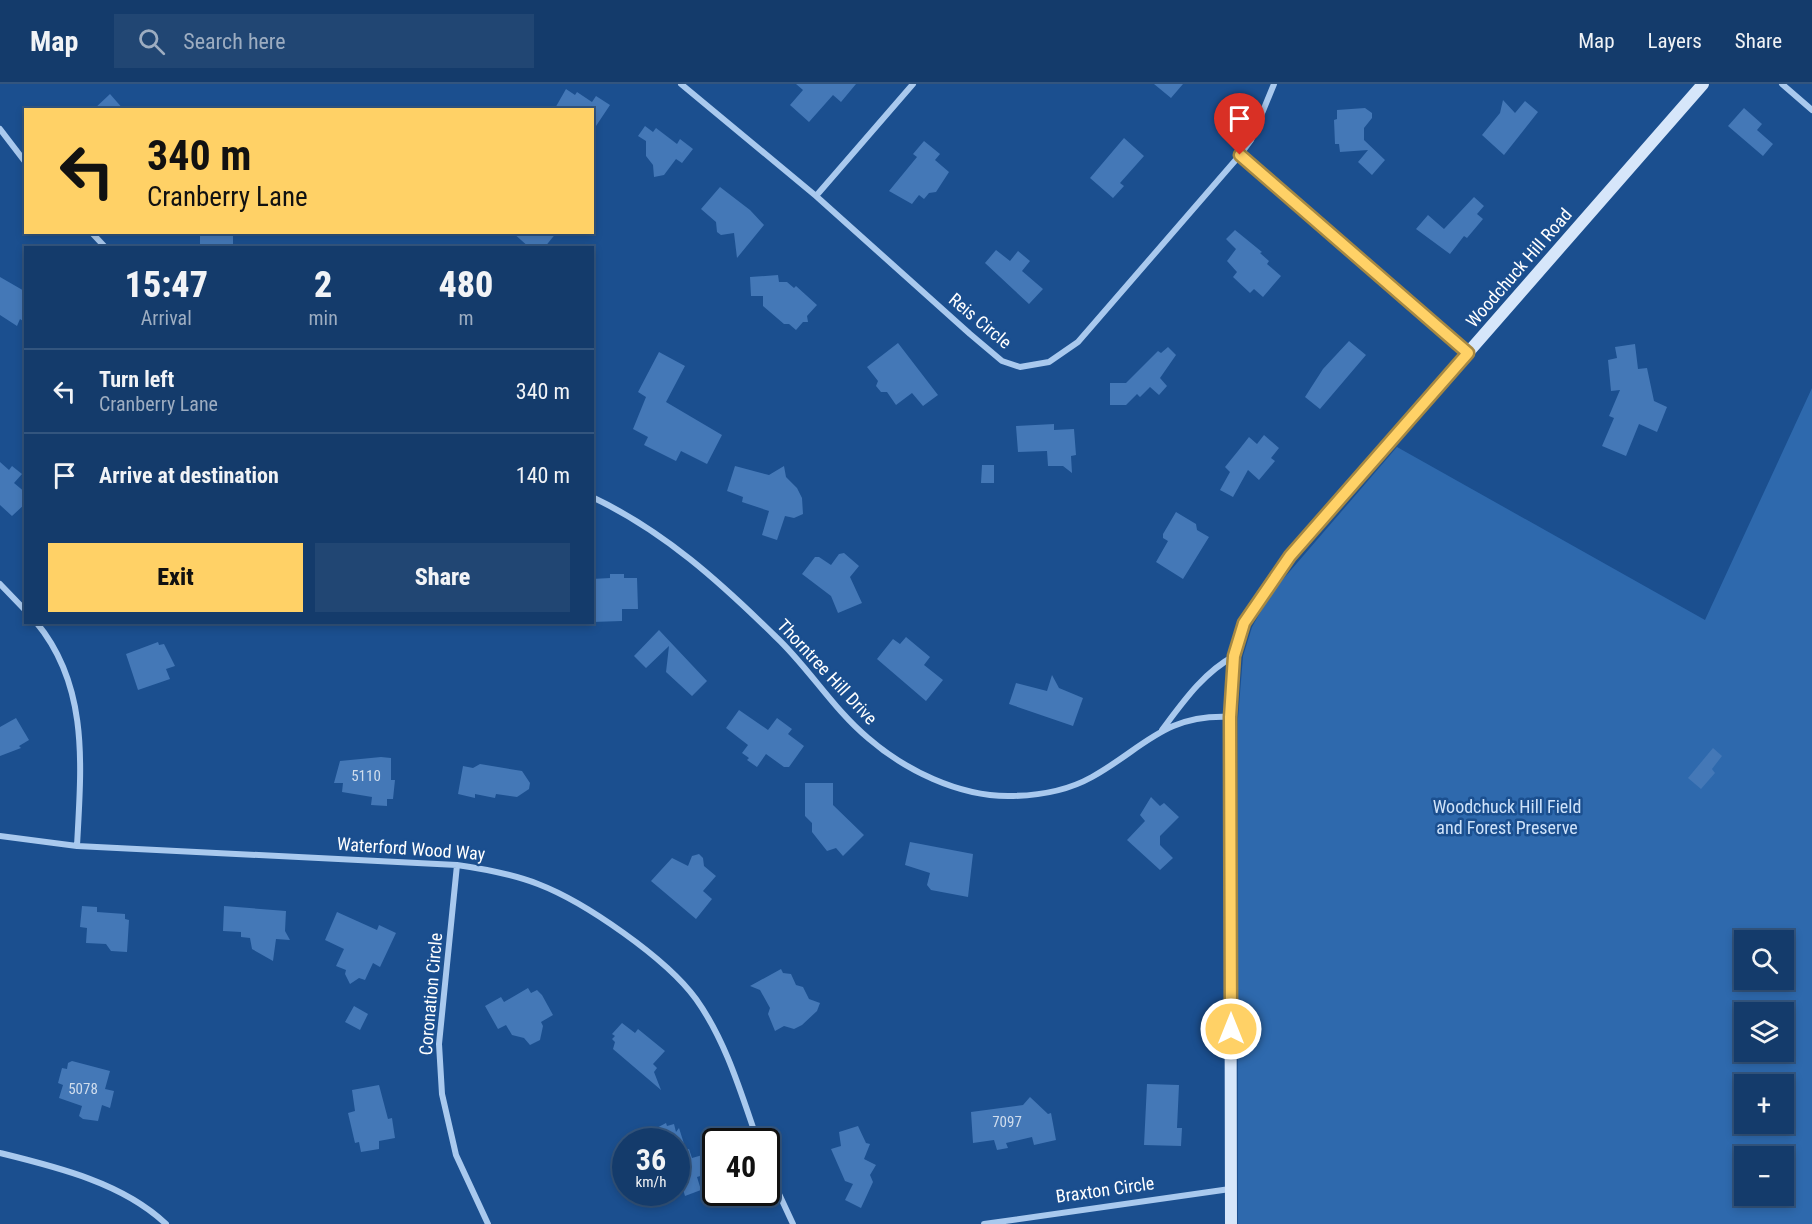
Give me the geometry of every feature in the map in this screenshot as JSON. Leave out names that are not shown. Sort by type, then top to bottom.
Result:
[{"type":"street","name":"Reis Circle","points":[[681,84],[816,196],[1002,361],[1020,367],[1049,363],[1078,342],[1240,155],[1251,140],[1274,84]]},
{"type":"street","points":[[816,196],[912,84]]},
{"type":"street","name":"Woodchuck Hill Road","points":[[1231,1224],[1230,717],[1234,656],[1244,623],[1290,556],[1703,84]]},
{"type":"street","points":[[1782,84],[1812,110]]},
{"type":"street","points":[[0,129],[24,160]]},
{"type":"street","points":[[1240,155],[1468,353]]},
{"type":"street","points":[[93,234],[104,246]]},
{"type":"street","name":"Thorntree Hill Drive","points":[[594,498],[622,511],[702,566],[778,639],[867,737],[904,763],[956,788],[979,794],[1007,796],[1057,790],[1090,778],[1160,732],[1182,721],[1196,718],[1230,717]]},
{"type":"street","points":[[0,584],[24,609]]},
{"type":"street","points":[[37,624],[59,659],[74,693],[79,723],[81,759],[77,846]]},
{"type":"street","name":"Thorntree Hill Drive","points":[[1160,732],[1195,688],[1217,665],[1234,656]]},
{"type":"street","name":"Waterford Wood Way","points":[[0,836],[77,846],[458,865],[499,871],[539,884],[590,912],[635,942],[681,982],[696,999],[722,1045],[753,1128]]},
{"type":"street","name":"Coronation Circle","points":[[458,865],[439,1044],[442,1094],[456,1155],[488,1224]]},
{"type":"street","points":[[0,1153],[97,1182],[155,1213],[166,1224]]},
{"type":"street","name":"Braxton Circle","points":[[984,1224],[1231,1189]]},
{"type":"street","points":[[780,1195],[794,1224]]},
{"type":"green space","name":"Woodchuck Hill Field and Forest Preserve","points":[[1812,388],[1812,1224],[1238,1224],[1238,718],[1243,656],[1252,627],[1272,592],[1397,447],[1705,620]]},
{"type":"building","points":[[796,84],[856,84],[841,102],[833,95],[809,122],[790,105],[803,90]]},
{"type":"building","points":[[1154,84],[1183,84],[1171,98]]},
{"type":"building","points":[[566,89],[575,95],[577,92],[592,102],[596,96],[610,105],[594,129],[594,108],[555,108]]},
{"type":"building","points":[[110,94],[122,108],[95,108]]},
{"type":"building","points":[[1503,100],[1515,113],[1525,101],[1538,112],[1504,155],[1482,135],[1500,113]]},
{"type":"building","points":[[1365,108],[1372,113],[1372,118],[1364,128],[1364,140],[1385,160],[1372,175],[1358,162],[1368,150],[1340,152],[1339,144],[1335,144],[1334,120],[1337,119],[1337,110]]},
{"type":"building","points":[[1744,108],[1762,124],[1757,130],[1773,144],[1763,156],[1728,126]]},
{"type":"building","points":[[645,126],[653,132],[656,128],[677,144],[680,139],[693,149],[682,163],[676,159],[664,175],[654,177],[653,165],[646,156],[646,141],[638,136]]},
{"type":"building","points":[[1124,138],[1144,156],[1120,183],[1124,186],[1113,198],[1090,178]]},
{"type":"building","points":[[924,141],[940,154],[935,160],[949,172],[936,192],[929,193],[924,199],[919,195],[912,204],[889,191],[917,157],[913,154]]},
{"type":"building","points":[[720,187],[750,210],[764,225],[737,258],[734,233],[721,235],[717,232],[716,222],[701,209]]},
{"type":"building","points":[[1474,197],[1484,206],[1477,214],[1483,219],[1467,238],[1464,236],[1450,254],[1416,229],[1428,215],[1444,229]]},
{"type":"building","points":[[1235,230],[1262,252],[1260,253],[1269,261],[1267,264],[1281,276],[1263,297],[1254,289],[1250,293],[1233,277],[1237,272],[1227,261],[1236,249],[1226,239]]},
{"type":"building","points":[[200,234],[233,234],[233,246],[200,246]]},
{"type":"building","points":[[514,234],[555,234],[546,246],[528,246]]},
{"type":"building","points":[[996,250],[1010,261],[1018,251],[1030,261],[1022,271],[1043,289],[1029,304],[985,263]]},
{"type":"building","points":[[778,275],[779,282],[787,282],[794,288],[796,286],[817,305],[807,316],[808,322],[803,322],[796,330],[789,324],[784,324],[763,306],[763,296],[751,296],[750,277]]},
{"type":"building","points":[[0,277],[24,291],[24,322],[20,319],[17,326],[0,315]]},
{"type":"building","points":[[1349,341],[1366,355],[1320,409],[1305,397],[1323,369]]},
{"type":"building","points":[[898,343],[938,395],[923,406],[912,393],[896,405],[887,392],[881,392],[876,386],[878,381],[867,367]]},
{"type":"building","points":[[1635,344],[1638,369],[1647,368],[1654,401],[1667,407],[1657,432],[1639,424],[1626,456],[1602,446],[1614,418],[1609,416],[1620,390],[1611,391],[1608,360],[1617,358],[1615,347]]},
{"type":"building","points":[[1168,347],[1176,355],[1160,378],[1167,386],[1159,395],[1150,387],[1140,397],[1137,394],[1126,405],[1110,405],[1110,383],[1126,383],[1158,351],[1161,353]]},
{"type":"building","points":[[659,352],[685,366],[666,402],[722,435],[707,464],[681,451],[676,461],[644,445],[648,437],[633,429],[646,397],[638,392]]},
{"type":"building","points":[[1054,424],[1054,430],[1074,429],[1076,455],[1071,456],[1072,473],[1063,466],[1048,466],[1047,451],[1018,452],[1016,426]]},
{"type":"building","points":[[1264,435],[1279,448],[1271,458],[1275,461],[1259,480],[1248,470],[1233,497],[1220,490],[1230,472],[1225,467],[1249,437],[1257,444]]},
{"type":"building","points":[[0,462],[9,470],[12,466],[22,474],[14,483],[24,491],[24,505],[12,516],[0,505]]},
{"type":"building","points":[[982,465],[994,465],[994,483],[981,483]]},
{"type":"building","points":[[735,466],[769,475],[784,466],[786,477],[797,488],[802,498],[803,514],[794,518],[785,516],[777,540],[762,535],[769,511],[742,502],[743,497],[727,491]]},
{"type":"building","points":[[1176,512],[1196,524],[1197,530],[1209,537],[1183,579],[1156,562],[1168,541],[1163,538],[1163,534]]},
{"type":"building","points":[[844,553],[859,566],[850,577],[862,603],[838,613],[831,596],[802,574],[815,557],[831,565],[839,554]]},
{"type":"building","points":[[610,574],[624,574],[624,578],[637,578],[638,609],[622,609],[622,621],[594,622],[594,579],[610,578]]},
{"type":"building","points":[[659,630],[707,681],[692,696],[666,672],[669,646],[646,668],[634,656]]},
{"type":"building","points":[[906,637],[930,657],[924,665],[943,680],[926,701],[877,659],[893,639],[900,644]]},
{"type":"building","points":[[158,642],[159,645],[164,644],[175,666],[166,669],[170,679],[138,690],[126,654]]},
{"type":"building","points":[[1052,675],[1059,688],[1083,698],[1073,726],[1009,704],[1016,683],[1047,691]]},
{"type":"building","points":[[739,710],[768,730],[777,718],[792,729],[788,734],[804,746],[789,767],[784,767],[766,754],[757,767],[747,760],[749,758],[742,753],[748,745],[726,728]]},
{"type":"building","points":[[16,718],[29,740],[19,746],[21,748],[0,756],[0,727]]},
{"type":"building","points":[[1713,748],[1722,756],[1712,769],[1715,773],[1701,789],[1688,778]]},
{"type":"building","points":[[391,758],[391,780],[395,780],[393,799],[387,799],[387,806],[371,805],[372,797],[342,792],[343,783],[334,783],[340,761]]},
{"type":"building","points":[[480,764],[522,771],[530,783],[529,789],[517,797],[496,794],[495,798],[475,794],[475,798],[458,794],[463,766],[473,768]]},
{"type":"building","points":[[805,783],[833,783],[833,805],[864,835],[843,856],[836,848],[827,851],[812,832],[812,823],[805,816]]},
{"type":"building","points":[[1151,797],[1160,806],[1164,803],[1179,817],[1160,836],[1160,845],[1173,858],[1160,870],[1127,840],[1145,821],[1140,815]]},
{"type":"building","points":[[910,842],[973,854],[968,897],[931,890],[927,885],[930,873],[905,865]]},
{"type":"building","points":[[699,854],[703,858],[704,866],[716,876],[703,891],[712,899],[696,919],[651,881],[672,858],[688,866],[692,856]]},
{"type":"building","points":[[82,906],[97,907],[97,912],[125,914],[125,919],[129,920],[127,952],[111,951],[106,944],[86,943],[87,928],[80,927]]},
{"type":"building","points":[[224,906],[286,911],[285,931],[290,940],[276,939],[273,961],[252,949],[250,938],[241,937],[241,932],[223,931]]},
{"type":"building","points":[[337,912],[377,930],[379,925],[396,933],[380,967],[373,963],[365,980],[359,978],[350,984],[345,974],[346,970],[336,966],[344,949],[325,940]]},
{"type":"building","points":[[781,969],[783,973],[791,974],[796,985],[803,987],[809,999],[820,1003],[817,1011],[802,1025],[794,1029],[784,1026],[775,1031],[768,1014],[770,1008],[760,990],[750,986]]},
{"type":"building","points":[[528,988],[531,993],[537,990],[542,995],[553,1015],[541,1022],[543,1026],[540,1040],[530,1045],[524,1038],[512,1035],[506,1025],[498,1029],[485,1006],[501,997],[504,1002]]},
{"type":"building","points":[[354,1006],[368,1014],[360,1030],[345,1022]]},
{"type":"building","points":[[622,1023],[635,1033],[638,1029],[665,1051],[653,1064],[657,1068],[654,1072],[661,1090],[613,1049],[615,1042],[612,1039],[615,1036],[612,1034]]},
{"type":"building","points":[[72,1061],[110,1071],[105,1089],[114,1091],[110,1108],[102,1105],[98,1121],[83,1119],[79,1116],[82,1106],[59,1098],[63,1085],[58,1083],[62,1068],[67,1069],[68,1063]]},
{"type":"building","points":[[1147,1084],[1179,1085],[1177,1128],[1182,1128],[1181,1146],[1144,1145]]},
{"type":"building","points":[[379,1085],[388,1119],[392,1118],[395,1138],[379,1141],[379,1149],[361,1152],[359,1142],[355,1143],[348,1113],[355,1111],[352,1090]]},
{"type":"building","points":[[1030,1097],[1048,1114],[1051,1113],[1056,1140],[1034,1145],[1032,1137],[1006,1143],[1008,1148],[997,1150],[994,1140],[973,1143],[971,1112],[1023,1105]]},
{"type":"building","points":[[666,1123],[667,1126],[674,1124],[675,1128],[657,1128]]},
{"type":"building","points":[[858,1126],[866,1143],[870,1144],[864,1159],[876,1165],[870,1175],[873,1182],[861,1208],[845,1200],[853,1184],[845,1181],[831,1149],[841,1146],[839,1132]]},
{"type":"building","points":[[690,1152],[692,1158],[702,1155],[702,1175],[697,1177],[701,1190],[690,1194]]},
{"type":"route","points":[[1231,1029],[1230,717],[1234,656],[1244,623],[1261,595],[1290,556],[1468,353],[1240,155]]}]
